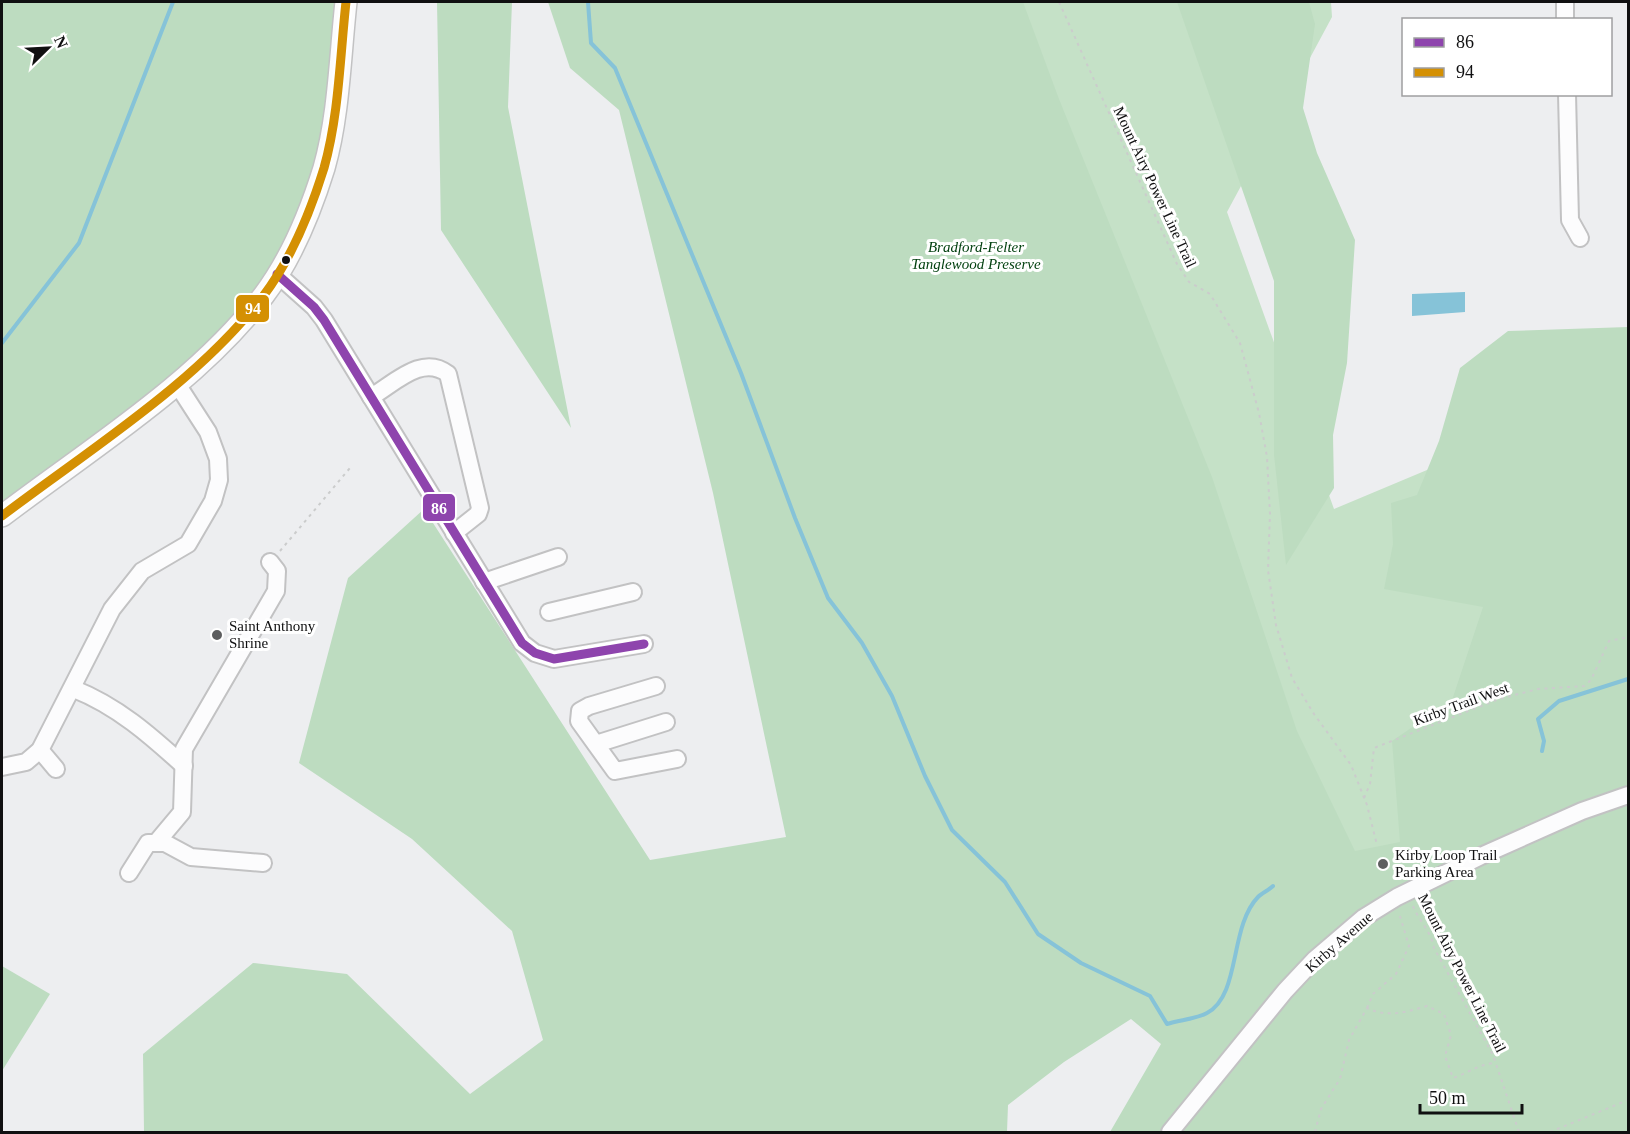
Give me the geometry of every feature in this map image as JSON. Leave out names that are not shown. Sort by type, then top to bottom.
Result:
[{"type":"main road","points":[[2,516],[177,384],[221,345],[265,294],[312,203],[324,166],[331,135],[346,2]]},
{"type":"street","points":[[1565,2],[1565,18]]},
{"type":"street","points":[[1567,96],[1570,220],[1580,238]]},
{"type":"street","points":[[277,274],[314,307],[324,320],[522,643],[544,657],[554,659],[644,644]]},
{"type":"street","points":[[371,397],[422,366],[439,367],[448,374],[480,508],[478,514],[454,533]]},
{"type":"street","points":[[2,768],[26,762],[40,750],[74,688],[112,609],[142,571],[188,544],[213,501],[219,480],[218,459],[208,432],[177,384]]},
{"type":"street","points":[[484,582],[558,557]]},
{"type":"street","points":[[156,843],[182,812],[184,749],[276,591],[277,571],[270,562]]},
{"type":"street","points":[[549,612],[633,592]]},
{"type":"street","points":[[656,686],[589,705],[580,711],[579,721],[615,771],[677,759]]},
{"type":"street","points":[[74,688],[143,727],[184,766]]},
{"type":"street","points":[[596,744],[666,722]]},
{"type":"street","points":[[40,750],[56,769]]},
{"type":"street","name":"Kirby Avenue","points":[[1170,1132],[1285,991],[1315,959],[1363,918],[1408,891],[1582,811],[1629,795]]},
{"type":"street","points":[[129,873],[148,843],[165,843],[190,857],[263,863]]},
{"type":"path","name":"Mount Airy Power Line Trail","points":[[1059,2],[1177,264],[1189,282],[1210,294],[1240,343],[1259,413],[1267,457],[1270,514],[1268,570],[1276,625],[1292,678],[1314,714],[1351,765],[1365,798],[1377,845]]},
{"type":"path","points":[[270,562],[350,468]]},
{"type":"path","name":"Kirby Trail West","points":[[1365,798],[1372,770],[1372,751],[1499,699],[1538,689],[1584,686],[1591,680],[1609,641],[1629,637]]},
{"type":"path","name":"Mount Airy Power Line Trail","points":[[1408,891],[1413,908],[1424,928],[1433,937],[1434,948],[1476,1021],[1483,1041],[1496,1063],[1519,1132]]},
{"type":"path","points":[[1315,1132],[1321,1109],[1340,1079],[1349,1040],[1373,994],[1396,974],[1409,946],[1398,914],[1408,891]]},
{"type":"path","points":[[1367,1008],[1380,1014],[1394,1014],[1427,1006],[1444,1014],[1451,1035],[1445,1056],[1453,1078],[1469,1073],[1485,1063],[1496,1063]]},
{"type":"path","points":[[1550,1132],[1629,1100]]},
{"type":"green space","points":[[2,2],[346,2],[324,166],[246,315],[2,516]]},
{"type":"green space","points":[[437,2],[512,2],[508,107],[571,428],[441,230]]},
{"type":"green space","points":[[548,2],[1023,2],[1059,99],[1212,477],[1297,731],[1355,851],[1400,842],[1392,741],[1452,700],[1483,607],[1384,589],[1393,544],[1391,503],[1417,495],[1439,441],[1460,368],[1508,331],[1628,327],[1628,1132],[1110,1132],[1161,1044],[1131,1019],[1064,1062],[1008,1105],[1007,1132],[144,1132],[143,1054],[253,963],[347,974],[470,1094],[543,1040],[512,931],[412,839],[299,763],[348,578],[424,509],[650,860],[786,837],[713,493],[619,110],[570,68]]},
{"type":"green space","name":"Bradford-Felter Tanglewood Preserve","points":[[618,2],[1331,2],[1332,17],[1227,212],[1334,509],[1601,397],[1628,614],[1355,894]]},
{"type":"green space","points":[[1177,2],[1309,2],[1315,24],[1303,108],[1317,153],[1355,240],[1347,363],[1333,435],[1334,488],[1286,565],[1274,455],[1274,281]]},
{"type":"green space","points":[[2,966],[50,994],[2,1071]]},
{"type":"water","points":[[1465,292],[1465,312],[1412,316],[1412,294]]},
{"type":"waterway","points":[[2,343],[79,243],[173,2]]},
{"type":"waterway","points":[[588,2],[591,43],[615,68],[741,373],[795,518],[828,598],[862,643],[892,696],[925,776],[952,830],[1005,882],[1038,934],[1081,963],[1150,996],[1167,1024],[1203,1015],[1218,1004],[1225,992],[1249,910],[1258,897],[1273,886]]},
{"type":"waterway","points":[[1542,751],[1544,741],[1538,719],[1559,701],[1628,679]]},
{"type":"transit line","name":"94","points":[[2,516],[175,386],[237,327],[274,281],[299,234],[324,168],[336,106],[346,2]]},
{"type":"transit line","name":"86","points":[[277,274],[314,307],[324,320],[522,643],[535,653],[554,659],[644,644]]},
{"type":"place","name":"Saint Anthony Shrine","points":[[217,635]]},
{"type":"place","name":"Kirby Loop Trail Parking Area","points":[[1383,864]]}]
